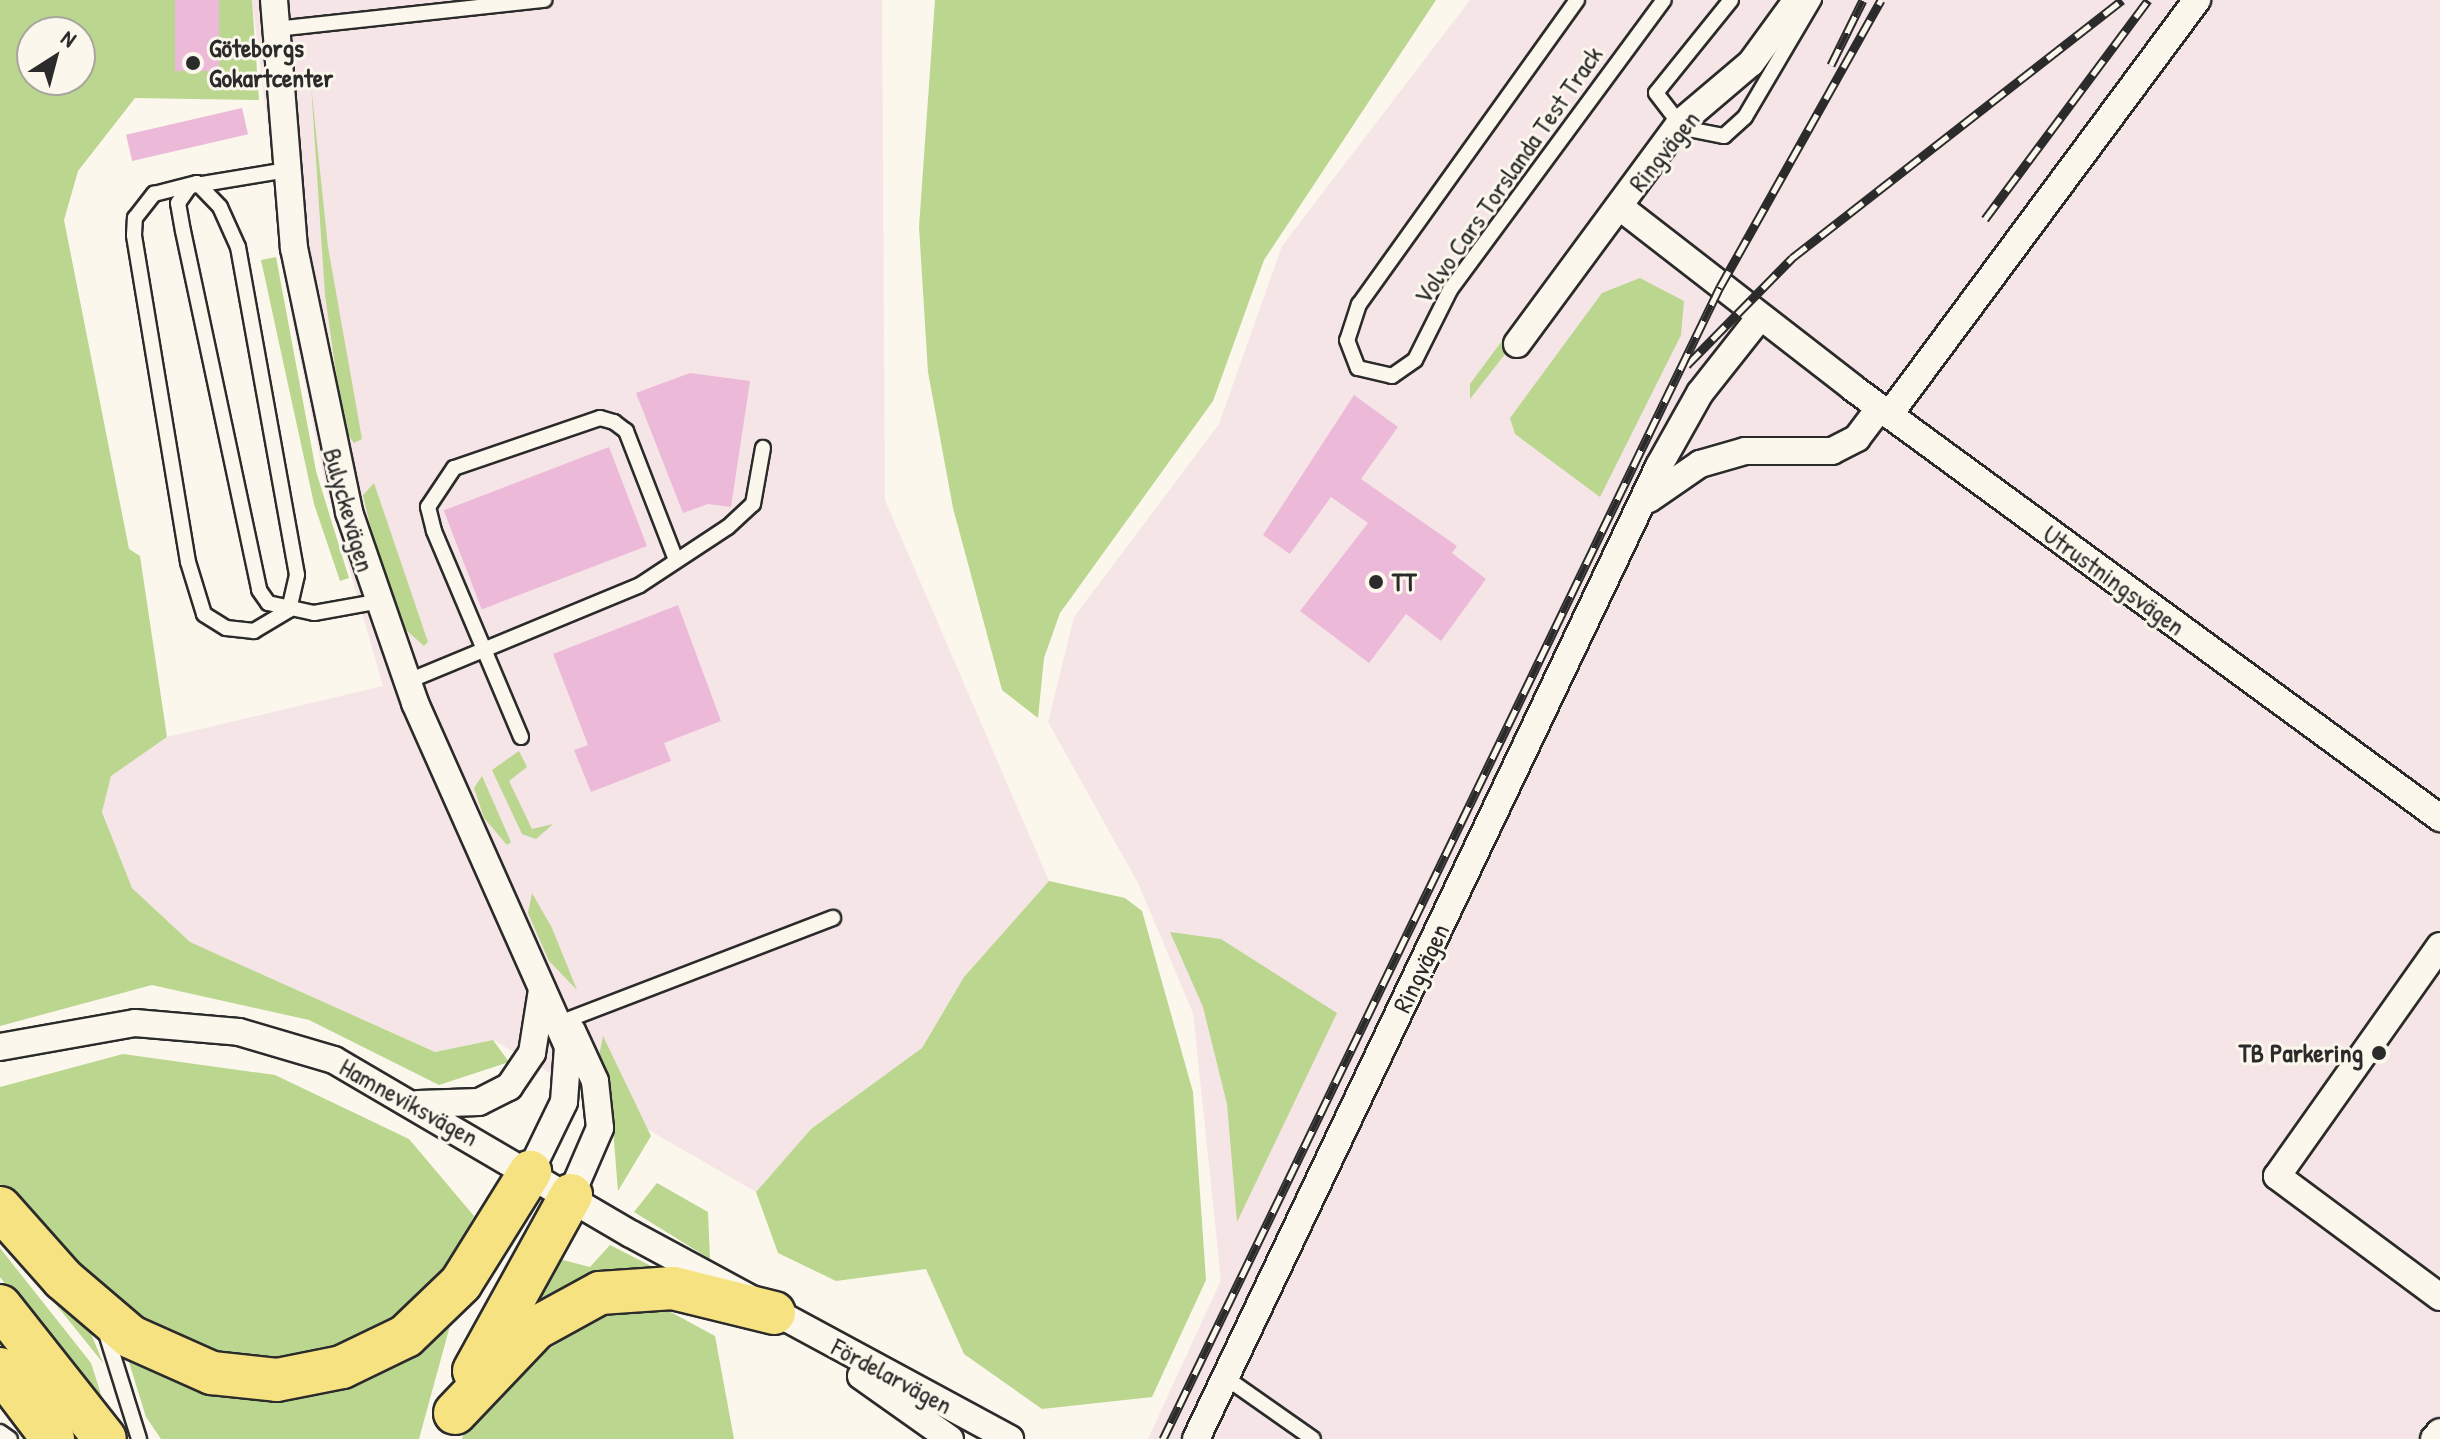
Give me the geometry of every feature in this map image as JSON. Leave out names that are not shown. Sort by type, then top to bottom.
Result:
[{"type":"main road","points":[[0,1208],[96,1311],[161,1355],[212,1373],[277,1380],[342,1367],[406,1336],[443,1303],[530,1172]]},
{"type":"main road","points":[[450,1426],[571,1195]]},
{"type":"main road","points":[[450,1426],[536,1328],[600,1293],[673,1288],[774,1313]]},
{"type":"main road","points":[[0,1306],[105,1439]]},
{"type":"main road","points":[[0,1369],[53,1439]]},
{"type":"main road","points":[[0,1408],[23,1439]]},
{"type":"street","name":"Bulyckevägen","points":[[274,0],[287,170],[322,408],[376,602],[406,682],[554,1006],[595,1081],[600,1112],[594,1151],[571,1195]]},
{"type":"street","name":"Ringvägen","points":[[1790,341],[1620,207],[1679,124],[1751,63],[1797,0]]},
{"type":"street","name":"Ringvägen","points":[[1649,499],[1700,464],[1745,451],[1832,451],[1857,438],[1885,411],[2197,0]]},
{"type":"street","points":[[1517,344],[1620,207]]},
{"type":"street","name":"Ringvägen","points":[[1196,1439],[1221,1375],[1649,499],[1677,432],[1760,317]]},
{"type":"street","name":"Utrustningsvägen","points":[[1790,341],[2440,818]]},
{"type":"street","points":[[2440,946],[2277,1176],[2440,1297]]},
{"type":"street","name":"Bulyckevägen","points":[[530,1172],[568,1084],[568,1047],[554,1006]]},
{"type":"street","points":[[418,1104],[479,1102],[509,1087],[532,1053],[554,1006]]},
{"type":"street","name":"Hamneviksvägen","points":[[0,1046],[94,1026],[194,1025],[334,1060],[418,1104],[571,1195]]},
{"type":"street","name":"Fördelarvägen","points":[[571,1195],[774,1313],[1010,1439]]},
{"type":"street","name":"Fördelarvägen","points":[[774,1313],[950,1439]]},
{"type":"street","points":[[2434,1439],[2440,1432]]},
{"type":"lane","points":[[276,29],[544,0]]},
{"type":"lane","name":"Volvo Cars Torslanda Test Track","points":[[1577,0],[1359,304],[1347,340],[1358,368],[1392,376],[1415,360],[1450,290],[1664,0]]},
{"type":"lane","points":[[1731,0],[1656,93],[1679,124],[1724,136],[1745,117],[1814,0]]},
{"type":"lane","points":[[287,170],[197,183],[154,194],[135,218],[134,235],[188,562],[214,623],[254,631],[289,610],[376,602]]},
{"type":"lane","points":[[197,183],[220,207],[238,247],[297,575],[289,610]]},
{"type":"lane","points":[[197,183],[178,203],[259,590],[289,610]]},
{"type":"lane","points":[[521,737],[428,507],[464,460],[600,418],[614,422],[626,431],[676,560]]},
{"type":"lane","points":[[406,682],[640,585],[746,514],[763,448]]},
{"type":"lane","points":[[554,1006],[833,918]]},
{"type":"lane","points":[[96,1311],[139,1439]]},
{"type":"lane","points":[[1221,1375],[1313,1439]]},
{"type":"lane","points":[[0,1432],[10,1439]]},
{"type":"shaded area","points":[[252,0],[882,0],[885,500],[1049,881],[964,977],[922,1048],[811,1129],[756,1192],[493,1040],[435,1052],[190,942],[132,888],[102,811],[111,776],[167,737],[383,686],[326,487],[292,319]]},
{"type":"shaded area","points":[[1470,0],[2440,0],[2440,1439],[1148,1439],[1221,1280],[1193,1013],[1138,883],[1048,722],[1074,617],[1219,424],[1282,246]]},
{"type":"green space","points":[[0,0],[252,0],[259,100],[135,98],[78,171],[64,220],[129,549],[140,556],[167,737],[111,776],[102,812],[132,888],[190,942],[435,1052],[493,1040],[509,1062],[439,1085],[309,1020],[152,985],[0,1026]]},
{"type":"green space","points":[[935,0],[1436,0],[1264,260],[1213,401],[1060,613],[1044,658],[1038,718],[1002,690],[953,508],[928,372],[919,227]]},
{"type":"green space","points":[[311,85],[328,247],[362,439],[354,443],[344,429],[325,295]]},
{"type":"green space","points":[[276,257],[316,471],[349,578],[340,581],[314,504],[261,260]]},
{"type":"green space","points":[[1563,258],[1569,272],[1470,399],[1470,384]]},
{"type":"green space","points":[[1640,278],[1684,301],[1681,335],[1600,497],[1515,434],[1510,418],[1602,293]]},
{"type":"green space","points":[[374,483],[428,642],[424,646],[406,630],[379,564],[363,495]]},
{"type":"green space","points":[[519,751],[527,767],[509,781],[532,829],[553,824],[536,839],[522,834],[492,770]]},
{"type":"green space","points":[[482,776],[511,842],[507,845],[484,818],[474,788]]},
{"type":"green space","points":[[1049,881],[1125,898],[1142,911],[1193,1092],[1206,1280],[1152,1397],[1042,1409],[964,1354],[926,1269],[836,1281],[778,1253],[756,1192],[811,1129],[922,1048],[964,977]]},
{"type":"green space","points":[[532,893],[552,928],[577,990],[549,961],[528,913]]},
{"type":"green space","points":[[1170,932],[1221,939],[1337,1013],[1237,1222],[1227,1104],[1203,1007]]},
{"type":"green space","points":[[603,1036],[651,1136],[618,1191],[611,1104],[597,1066]]},
{"type":"green space","points":[[123,1054],[275,1075],[409,1139],[474,1216],[438,1286],[343,1351],[278,1364],[212,1362],[101,1295],[0,1184],[0,1087]]},
{"type":"green space","points":[[657,1183],[708,1212],[710,1259],[634,1212]]},
{"type":"green space","points":[[610,1245],[655,1268],[517,1314],[551,1257],[590,1267]]},
{"type":"green space","points":[[0,1248],[91,1363],[108,1416],[0,1277]]},
{"type":"green space","points":[[41,1283],[88,1326],[103,1363],[50,1297]]},
{"type":"green space","points":[[652,1302],[715,1336],[734,1439],[462,1439],[468,1418],[530,1361],[605,1313]]},
{"type":"green space","points":[[451,1322],[419,1439],[161,1439],[146,1417],[128,1359],[216,1395],[275,1398],[369,1380]]},
{"type":"building","points":[[175,0],[219,0],[219,71],[175,71]]},
{"type":"building","points":[[242,108],[248,134],[132,161],[126,135]]},
{"type":"building","points":[[690,373],[750,381],[731,507],[708,504],[683,513],[636,393]]},
{"type":"building","points":[[1354,395],[1398,427],[1361,479],[1457,546],[1452,553],[1486,579],[1441,641],[1406,614],[1369,663],[1300,611],[1368,523],[1331,497],[1290,554],[1263,535]]},
{"type":"building","points":[[609,447],[647,546],[482,609],[444,510]]},
{"type":"building","points":[[678,605],[721,721],[664,743],[671,761],[591,792],[574,750],[588,745],[553,654]]},
{"type":"railway","points":[[1831,65],[1863,0]]},
{"type":"railway","points":[[1163,1439],[1720,287],[1881,0]]},
{"type":"railway","points":[[1687,365],[1792,258],[2122,0]]},
{"type":"railway","points":[[1985,219],[2148,0]]},
{"type":"place","name":"Göteborgs Gokartcenter","points":[[193,63]]},
{"type":"place","name":"TT","points":[[1376,582]]},
{"type":"place","name":"TB Parkering","points":[[2379,1053]]}]
